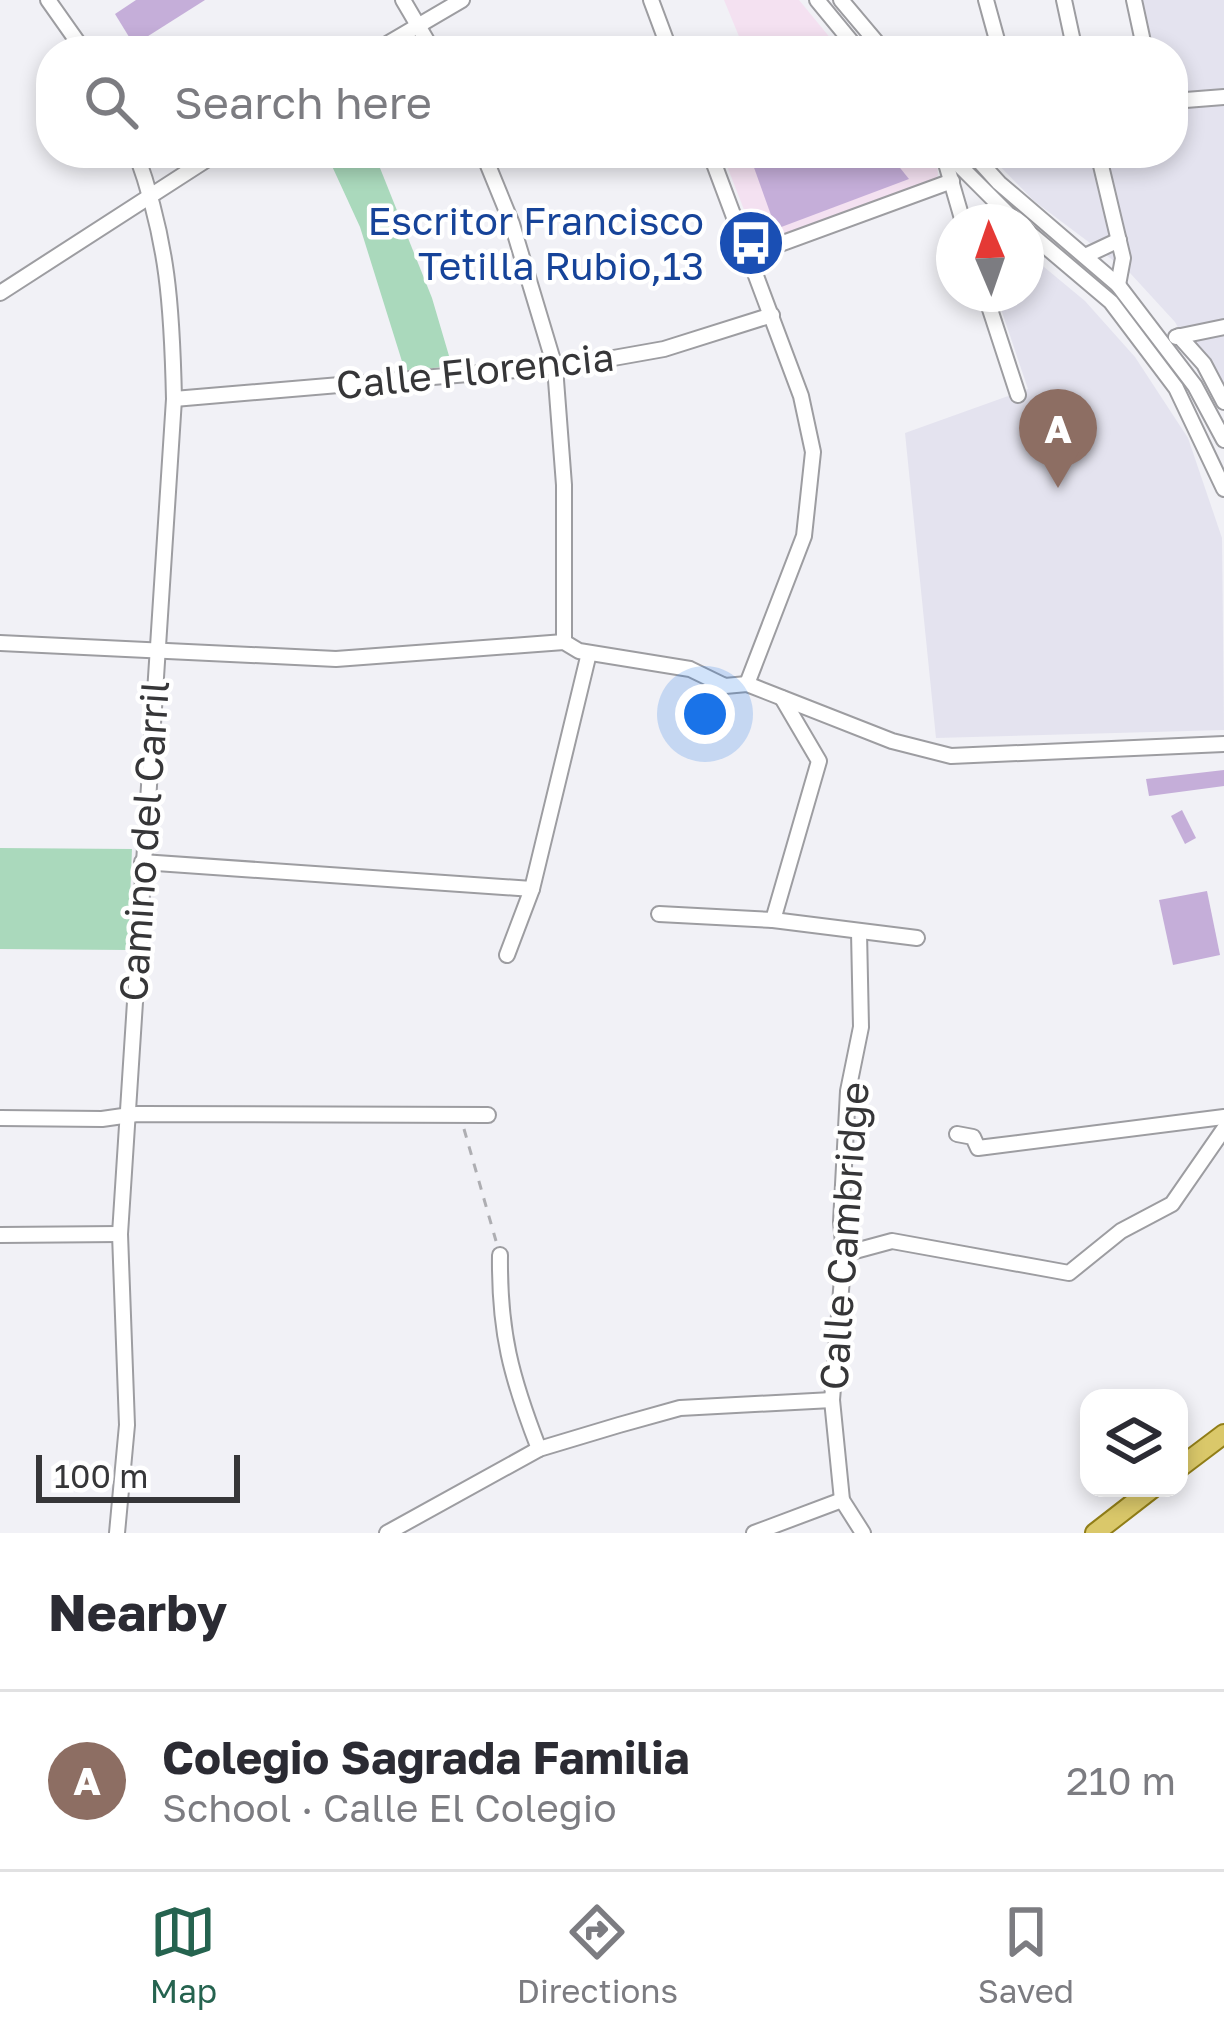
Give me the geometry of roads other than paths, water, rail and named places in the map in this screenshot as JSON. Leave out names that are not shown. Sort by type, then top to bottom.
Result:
[{"type":"main road","points":[[1188,1461],[1224,1434]]},
{"type":"main road","points":[[1095,1533],[1141,1497]]},
{"type":"street","points":[[48,0],[73,36]]},
{"type":"street","points":[[404,0],[425,36]]},
{"type":"street","points":[[398,36],[462,0]]},
{"type":"street","points":[[650,0],[664,36]]},
{"type":"street","points":[[817,0],[847,36]]},
{"type":"street","points":[[841,0],[871,36]]},
{"type":"street","points":[[986,0],[996,36]]},
{"type":"street","points":[[1064,0],[1072,36]]},
{"type":"street","points":[[1135,0],[1142,36]]},
{"type":"street","points":[[1188,99],[1224,97]]},
{"type":"street","name":"Camino del Carril","points":[[117,1533],[127,1425],[120,1234],[174,399],[163,237],[141,168]]},
{"type":"street","points":[[0,293],[193,168]]},
{"type":"street","points":[[488,168],[512,224],[555,367],[564,485],[564,643]]},
{"type":"street","points":[[716,168],[801,396],[813,452],[804,536],[747,684]]},
{"type":"street","points":[[949,168],[958,204]]},
{"type":"street","points":[[960,168],[996,204]]},
{"type":"street","points":[[986,168],[1204,364],[1224,402]]},
{"type":"street","points":[[1102,168],[1123,257],[1118,285]]},
{"type":"street","points":[[750,255],[952,181]]},
{"type":"street","points":[[1084,256],[1119,240]]},
{"type":"street","points":[[1044,245],[1111,302],[1176,388],[1224,489]]},
{"type":"street","points":[[991,312],[1018,395]]},
{"type":"street","name":"Calle Florencia","points":[[174,399],[555,367],[664,349],[772,315]]},
{"type":"street","points":[[1171,338],[1224,327]]},
{"type":"street","points":[[1171,338],[1222,428]]},
{"type":"street","points":[[0,643],[336,659],[564,643],[589,653],[690,668],[725,686],[747,684],[892,741],[950,756],[1224,744]]},
{"type":"street","points":[[507,955],[532,890],[589,653]]},
{"type":"street","points":[[773,920],[819,760],[782,698]]},
{"type":"street","points":[[142,862],[332,872],[532,890]]},
{"type":"street","points":[[658,914],[773,920],[917,938]]},
{"type":"street","name":"Calle Cambridge","points":[[859,932],[861,1027],[848,1091],[841,1222],[844,1254],[832,1400],[842,1500],[862,1533]]},
{"type":"street","points":[[0,1118],[488,1114]]},
{"type":"street","points":[[957,1134],[973,1137],[978,1148],[1224,1117]]},
{"type":"street","points":[[844,1254],[892,1240],[1069,1273],[1121,1231],[1172,1204],[1224,1130]]},
{"type":"street","points":[[0,1235],[120,1234]]},
{"type":"street","points":[[500,1255],[499,1301],[512,1379],[539,1449]]},
{"type":"street","points":[[387,1533],[539,1449],[680,1408],[832,1400]]},
{"type":"street","points":[[754,1533],[842,1500]]},
{"type":"place","name":"Escritor Francisco Tetilla Rubio,13","points":[[751,243]]},
{"type":"place","name":"Colegio Sagrada Familia","points":[[1058,488]]}]
